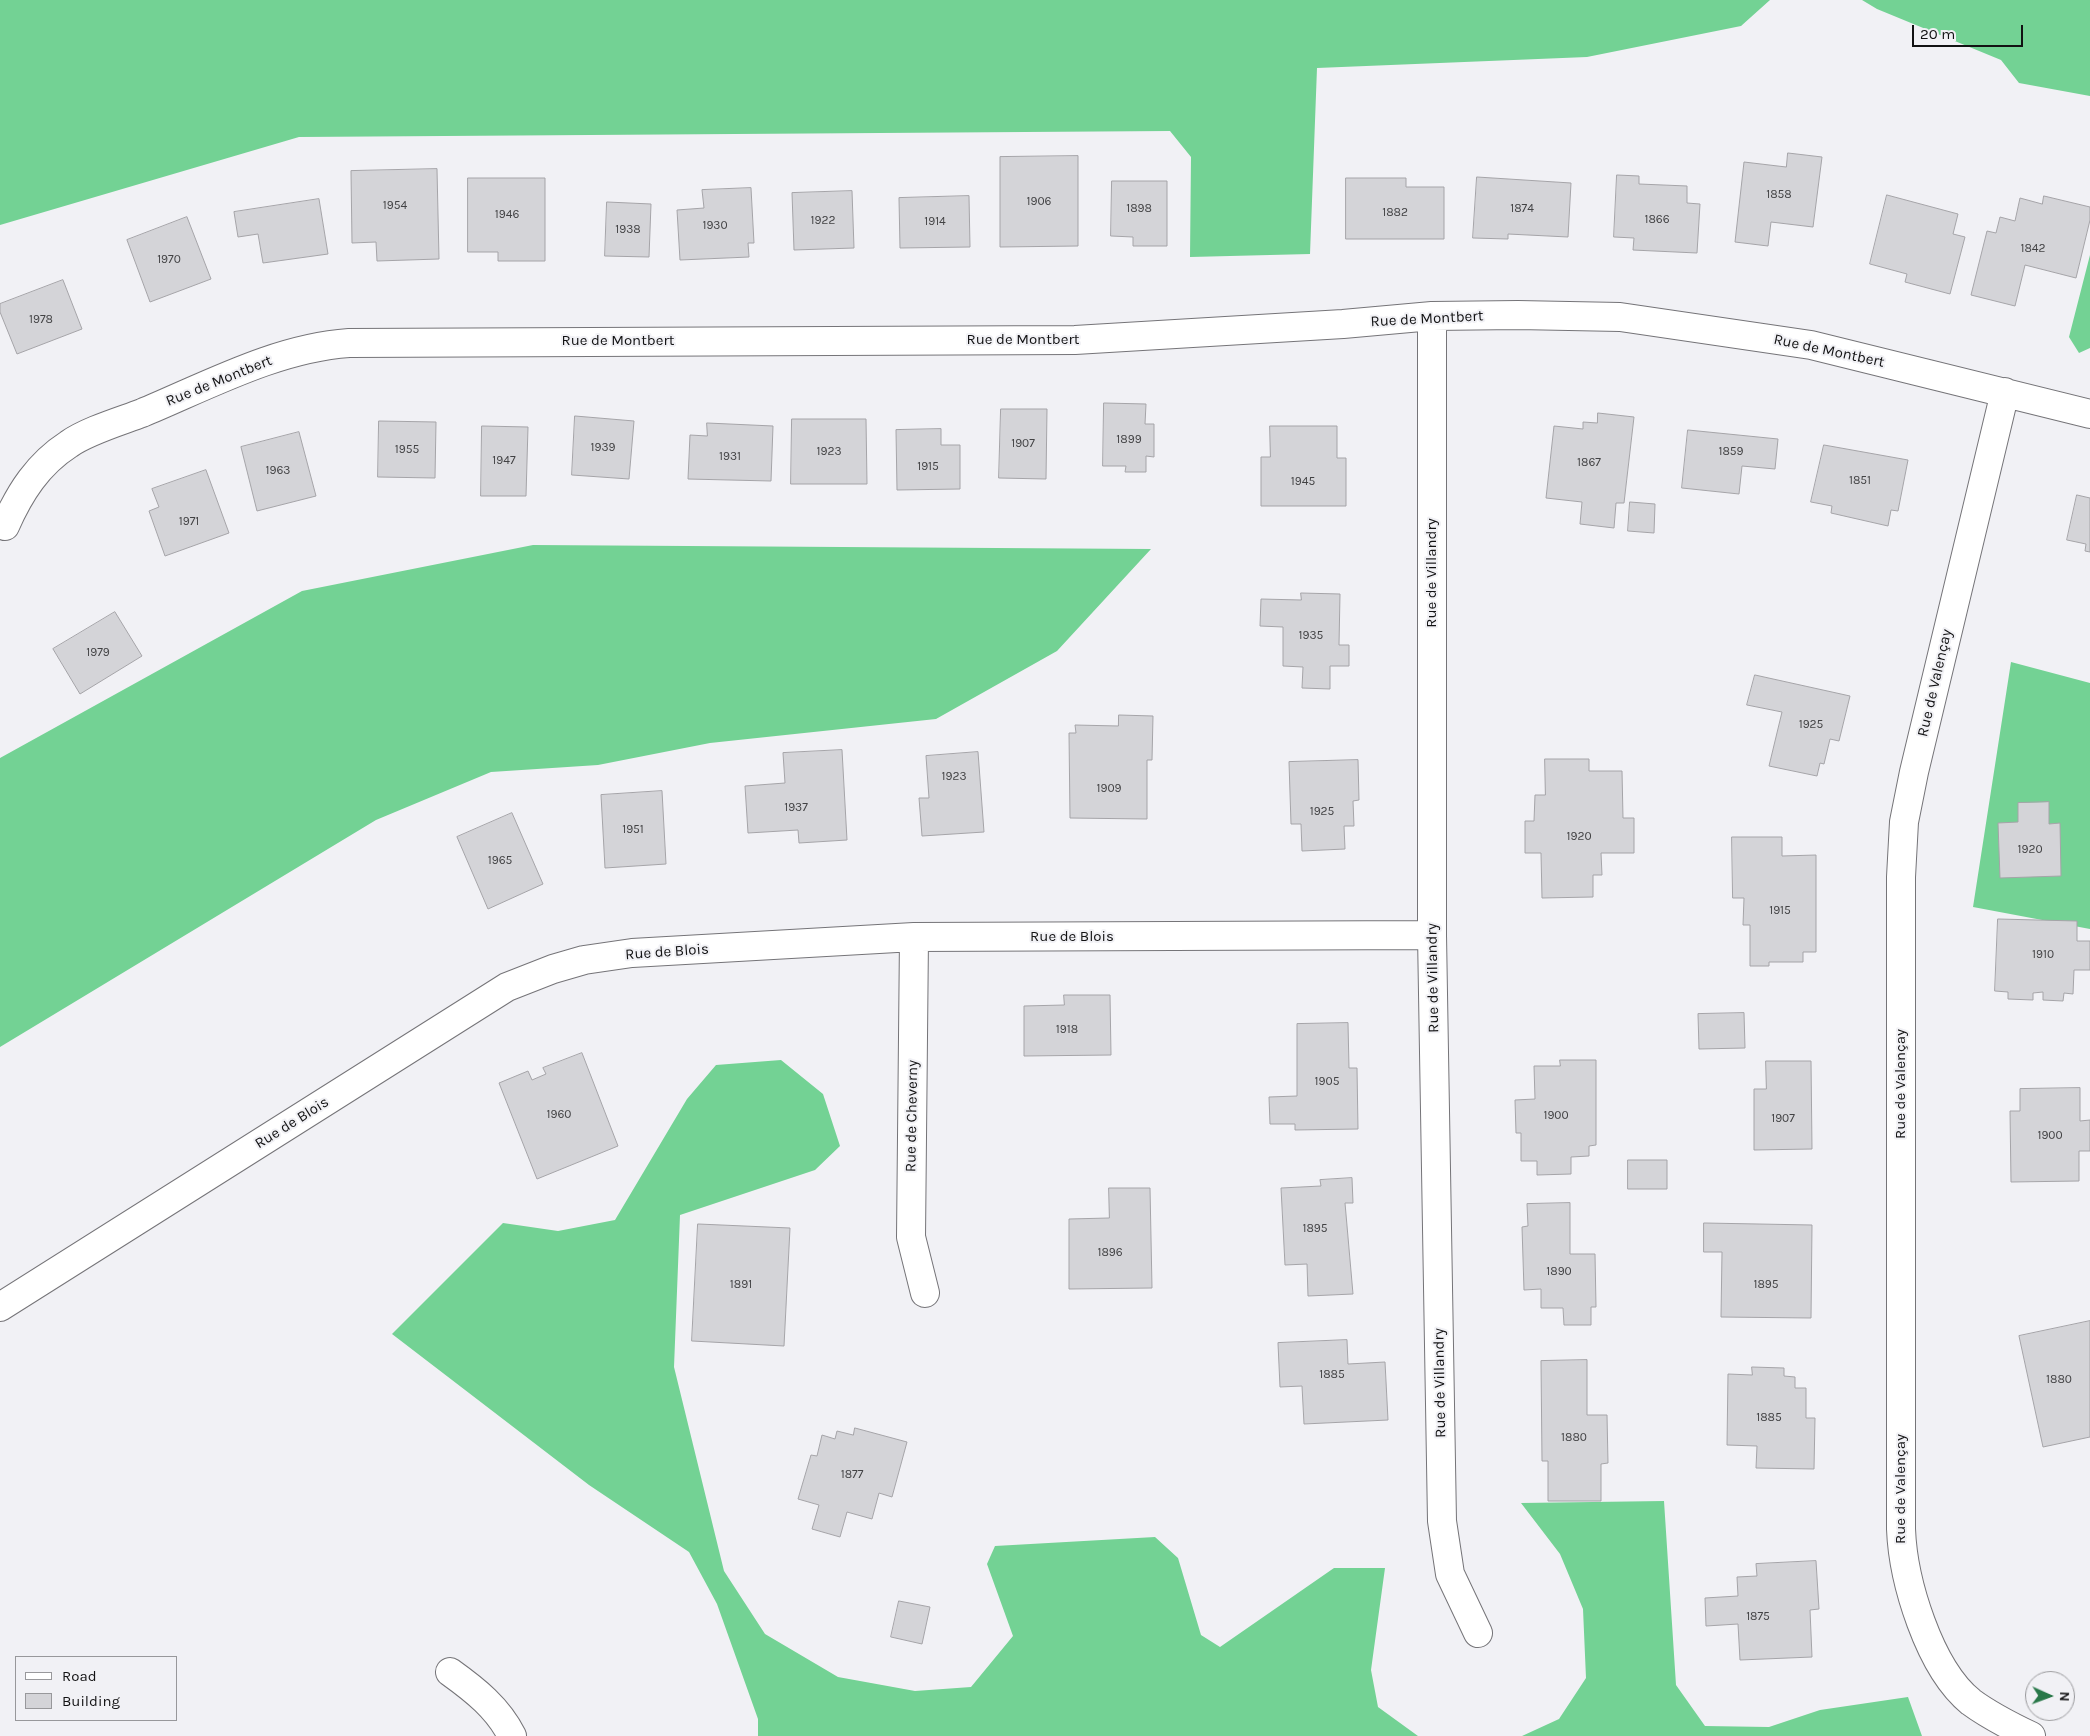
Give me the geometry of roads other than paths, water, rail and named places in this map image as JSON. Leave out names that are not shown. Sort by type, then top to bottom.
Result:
[{"type":"street","name":"Rue de Montbert","points":[[5,526],[18,497],[38,468],[70,443],[267,361],[318,345],[457,342],[1075,340],[1343,324],[1432,316],[1518,315],[1630,319],[1811,345],[2090,414]]},
{"type":"street","name":"Rue de Villandry","points":[[1432,316],[1432,936],[1442,1521],[1450,1574],[1478,1633]]},
{"type":"street","name":"Rue de Valençay","points":[[2005,392],[1914,772],[1904,822],[1900,877],[1901,1529],[1902,1554],[1910,1594],[1946,1673],[1970,1701],[2000,1722],[2031,1736]]},
{"type":"street","name":"Rue de Blois","points":[[0,1307],[508,987],[553,969],[584,960],[632,953],[914,937],[1432,936]]},
{"type":"street","name":"Rue de Cheverny","points":[[914,937],[911,1238],[925,1293]]},
{"type":"street","points":[[450,1672],[481,1695],[505,1722],[512,1736]]}]
